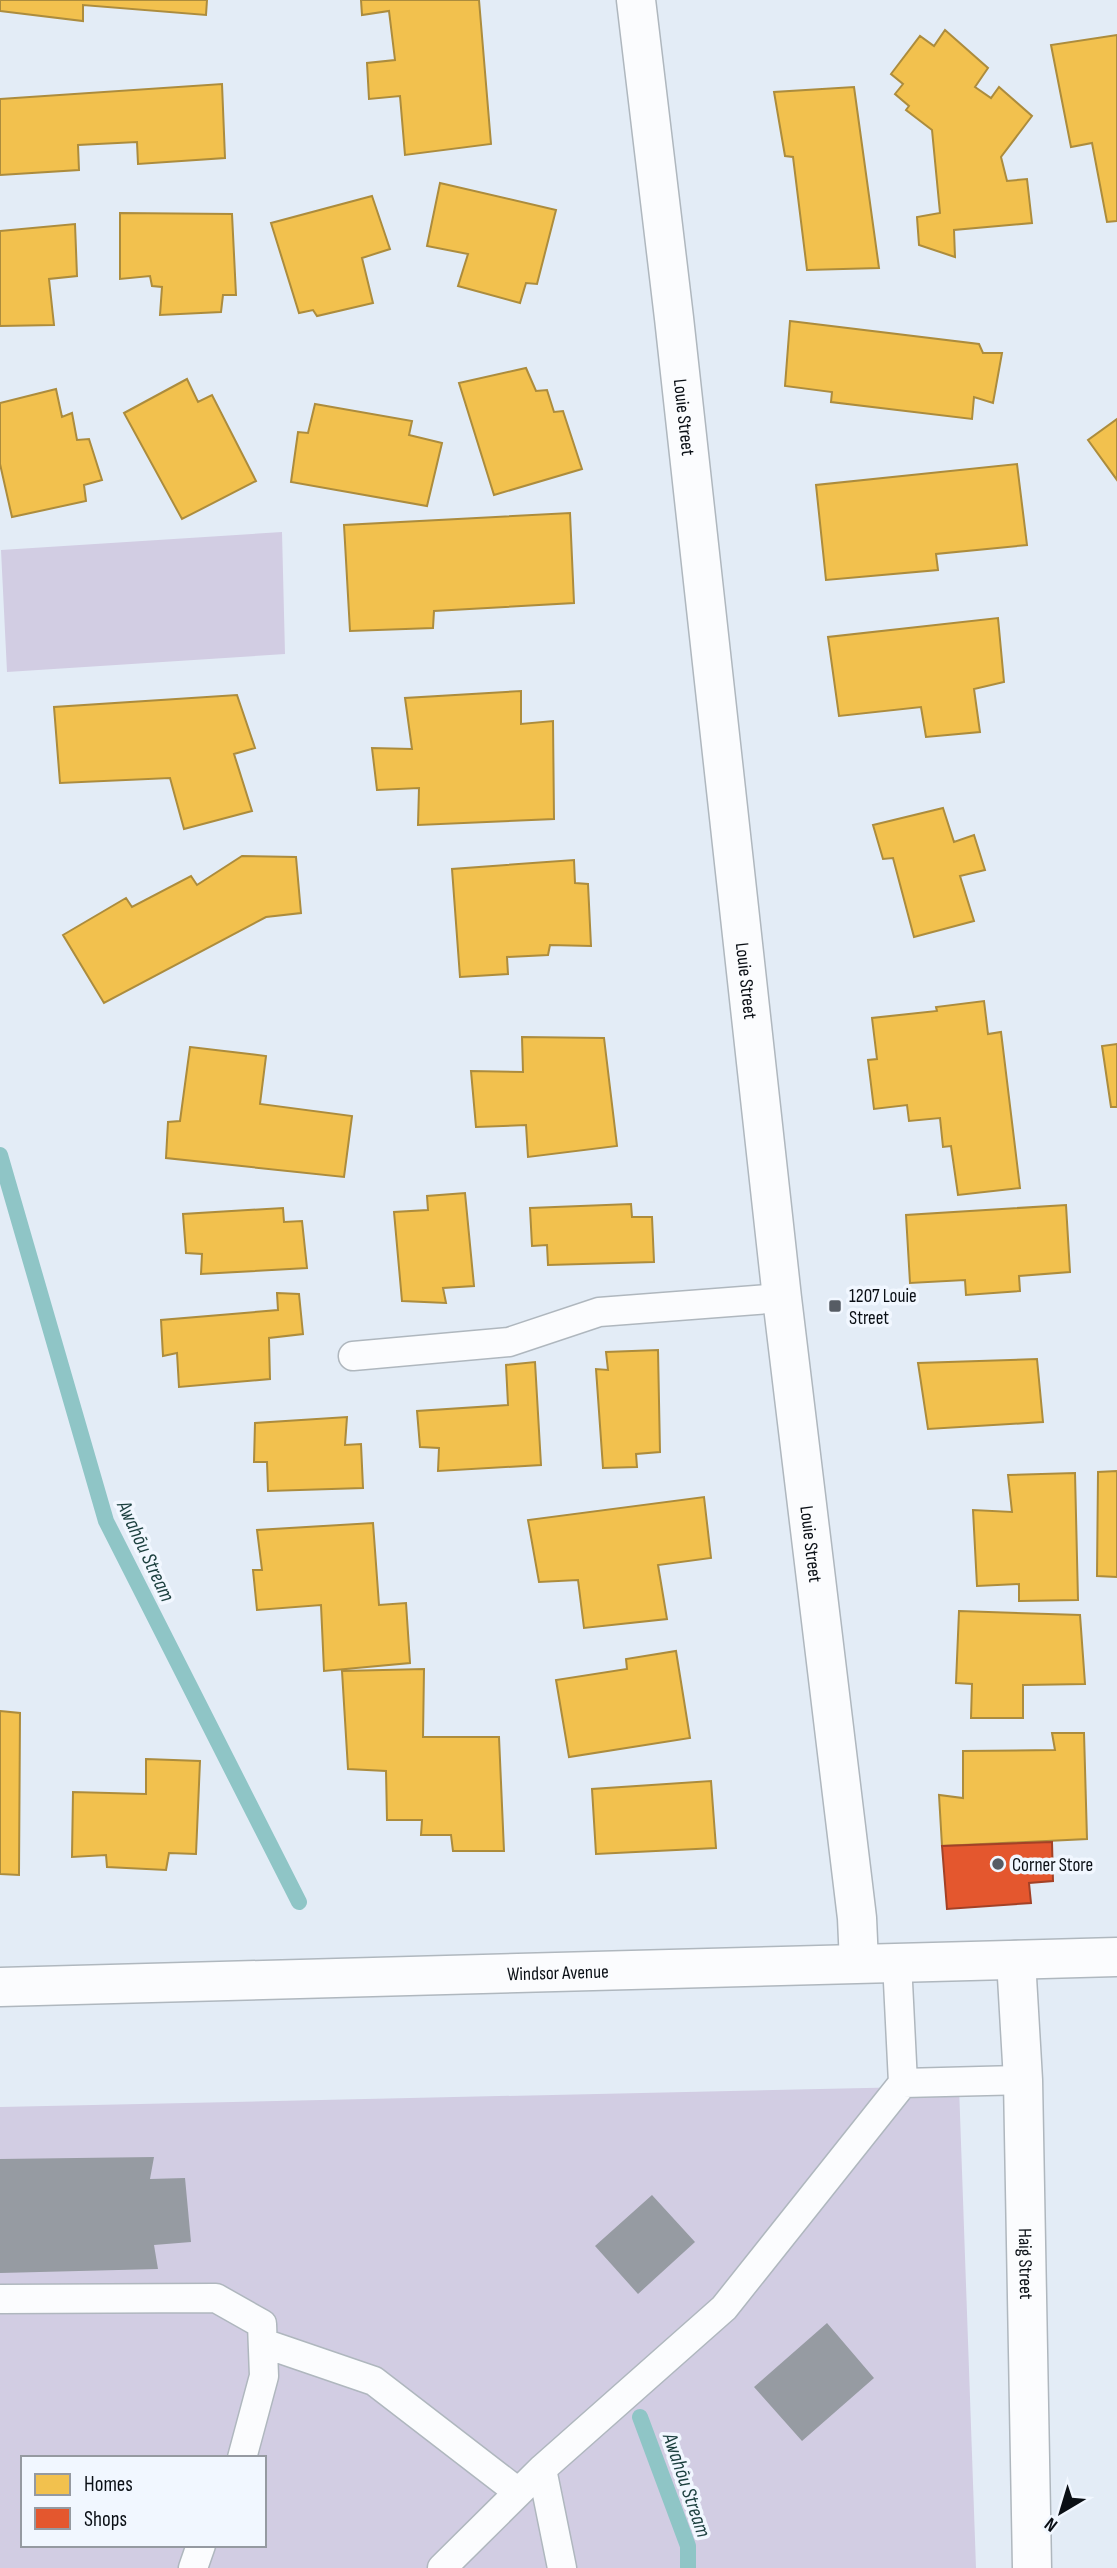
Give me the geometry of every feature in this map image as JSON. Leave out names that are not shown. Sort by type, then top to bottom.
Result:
[{"type":"street","name":"Louie Street","points":[[636,0],[674,318],[782,1298],[855,1904],[859,1963]]},
{"type":"street","name":"Windsor Avenue","points":[[0,1987],[1117,1957]]},
{"type":"street","name":"Haig Street","points":[[1016,1960],[1023,2080],[1032,2568]]},
{"type":"lane","points":[[353,1356],[509,1342],[598,1312],[782,1298]]},
{"type":"lane","points":[[442,2568],[542,2469],[724,2308],[903,2083],[897,1962]]},
{"type":"lane","points":[[903,2083],[1023,2080]]},
{"type":"lane","points":[[0,2299],[216,2298],[262,2324],[264,2376],[243,2456]]},
{"type":"lane","points":[[263,2343],[374,2381],[518,2492]]},
{"type":"lane","points":[[542,2469],[562,2568]]},
{"type":"lane","points":[[193,2568],[200,2547]]},
{"type":"shaded area","points":[[282,532],[285,654],[7,672],[1,550]]},
{"type":"shaded area","points":[[959,2086],[976,2568],[0,2568],[0,2107]]},
{"type":"building: Homes","points":[[0,0],[207,0],[206,15],[83,5],[83,21],[0,11]]},
{"type":"building: Homes","points":[[361,0],[479,0],[491,144],[405,155],[400,96],[369,99],[367,63],[395,60],[389,11],[362,15]]},
{"type":"building: Homes","points":[[945,30],[988,68],[975,87],[991,98],[999,87],[1032,116],[1001,157],[1007,181],[1027,179],[1032,223],[954,230],[955,257],[919,245],[917,217],[940,213],[932,130],[906,110],[909,106],[895,94],[903,84],[891,74],[920,36],[934,46]]},
{"type":"building: Homes","points":[[1117,35],[1117,221],[1107,222],[1092,143],[1071,147],[1051,45]]},
{"type":"building: Homes","points":[[222,84],[225,158],[138,164],[137,142],[78,145],[79,170],[0,175],[0,99]]},
{"type":"building: Homes","points":[[854,87],[879,268],[807,270],[793,157],[785,156],[774,92]]},
{"type":"building: Homes","points":[[440,183],[556,210],[537,284],[526,283],[520,303],[458,286],[468,254],[427,246]]},
{"type":"building: Homes","points":[[372,196],[390,249],[362,258],[373,303],[317,316],[313,310],[299,313],[271,223]]},
{"type":"building: Homes","points":[[120,213],[232,214],[236,295],[223,295],[221,312],[160,315],[162,287],[152,286],[150,276],[120,279]]},
{"type":"building: Homes","points":[[75,224],[77,276],[49,279],[54,325],[0,326],[0,231]]},
{"type":"building: Homes","points":[[790,321],[979,344],[983,353],[1002,353],[993,403],[974,397],[972,419],[831,402],[832,392],[785,386]]},
{"type":"building: Homes","points":[[526,368],[536,391],[547,390],[554,412],[563,411],[582,469],[494,495],[459,383]]},
{"type":"building: Homes","points":[[187,379],[198,402],[212,395],[256,481],[182,519],[124,413]]},
{"type":"building: Homes","points":[[56,389],[62,417],[72,413],[77,440],[89,439],[102,480],[84,485],[86,501],[12,517],[0,464],[0,403]]},
{"type":"building: Homes","points":[[315,404],[412,421],[409,435],[442,443],[427,506],[291,482],[298,432],[308,433]]},
{"type":"building: Homes","points":[[1117,419],[1117,480],[1088,440]]},
{"type":"building: Homes","points":[[1017,464],[1027,545],[936,554],[938,570],[826,580],[816,485]]},
{"type":"building: Homes","points":[[570,513],[574,603],[434,611],[433,628],[350,631],[344,525]]},
{"type":"building: Homes","points":[[998,618],[1004,682],[974,689],[980,732],[926,737],[921,707],[839,716],[828,637]]},
{"type":"building: Homes","points":[[521,691],[521,724],[553,721],[554,819],[418,825],[419,788],[377,790],[372,748],[412,749],[405,698]]},
{"type":"building: Homes","points":[[237,695],[255,748],[234,754],[252,811],[184,829],[170,778],[60,783],[54,707]]},
{"type":"building: Homes","points":[[943,808],[954,842],[974,835],[985,870],[960,876],[974,921],[914,937],[893,858],[883,859],[873,825]]},
{"type":"building: Homes","points":[[242,856],[296,857],[301,913],[266,917],[104,1003],[63,935],[126,898],[132,907],[191,876],[197,885]]},
{"type":"building: Homes","points":[[574,860],[575,883],[588,884],[591,946],[550,945],[548,955],[507,957],[508,974],[460,977],[452,869]]},
{"type":"building: Homes","points":[[984,1001],[988,1034],[1001,1032],[1020,1188],[958,1195],[951,1146],[943,1147],[940,1118],[909,1121],[907,1105],[874,1109],[868,1060],[877,1059],[872,1018],[937,1011],[936,1007]]},
{"type":"building: Homes","points":[[522,1037],[604,1038],[617,1146],[528,1157],[526,1125],[476,1127],[471,1071],[523,1072]]},
{"type":"building: Homes","points":[[1117,1044],[1117,1107],[1111,1107],[1102,1046]]},
{"type":"building: Homes","points":[[190,1047],[266,1056],[260,1104],[352,1116],[344,1177],[166,1158],[168,1122],[180,1121]]},
{"type":"building: Homes","points":[[465,1193],[474,1286],[443,1288],[446,1303],[402,1301],[394,1212],[428,1210],[427,1196]]},
{"type":"building: Homes","points":[[631,1204],[632,1217],[652,1217],[654,1262],[548,1265],[547,1245],[532,1246],[530,1208]]},
{"type":"building: Homes","points":[[1066,1205],[1070,1272],[1019,1276],[1020,1291],[966,1295],[965,1280],[910,1283],[906,1215]]},
{"type":"building: Homes","points":[[283,1208],[284,1222],[302,1221],[307,1268],[201,1274],[202,1254],[186,1253],[183,1214]]},
{"type":"building: Homes","points":[[277,1293],[299,1294],[303,1334],[269,1338],[270,1379],[179,1387],[177,1353],[163,1356],[161,1320],[278,1310]]},
{"type":"building: Homes","points":[[658,1350],[660,1452],[636,1454],[637,1467],[603,1468],[596,1369],[608,1370],[606,1352]]},
{"type":"building: Homes","points":[[1037,1359],[1043,1422],[928,1429],[918,1363]]},
{"type":"building: Homes","points":[[535,1362],[541,1465],[438,1471],[439,1448],[420,1447],[417,1411],[508,1405],[506,1365]]},
{"type":"building: Homes","points":[[347,1417],[345,1445],[361,1444],[363,1488],[268,1491],[267,1462],[254,1462],[255,1423]]},
{"type":"building: Homes","points":[[1117,1471],[1117,1577],[1097,1576],[1098,1472]]},
{"type":"building: Homes","points":[[1075,1473],[1078,1600],[1019,1601],[1019,1584],[977,1586],[973,1510],[1012,1512],[1008,1475]]},
{"type":"building: Homes","points":[[704,1497],[711,1558],[658,1565],[667,1619],[584,1628],[578,1580],[539,1582],[528,1520]]},
{"type":"building: Homes","points":[[373,1523],[379,1605],[406,1603],[410,1663],[324,1671],[321,1605],[257,1610],[253,1570],[262,1570],[257,1530]]},
{"type":"building: Homes","points":[[959,1611],[1080,1615],[1085,1684],[1023,1685],[1023,1718],[971,1718],[972,1684],[956,1683]]},
{"type":"building: Homes","points":[[676,1651],[690,1738],[569,1757],[556,1680],[627,1669],[626,1659]]},
{"type":"building: Homes","points":[[424,1669],[423,1737],[499,1737],[504,1851],[453,1851],[451,1835],[421,1835],[422,1820],[387,1820],[386,1771],[348,1769],[342,1671]]},
{"type":"building: Homes","points":[[0,1711],[20,1713],[19,1875],[0,1874]]},
{"type":"building: Homes","points":[[1052,1733],[1084,1733],[1087,1839],[942,1846],[939,1795],[963,1798],[963,1751],[1055,1750]]},
{"type":"building: Homes","points":[[146,1759],[200,1761],[196,1854],[169,1853],[166,1870],[107,1867],[106,1855],[72,1857],[73,1792],[146,1794]]},
{"type":"building: Homes","points":[[711,1781],[716,1848],[596,1854],[592,1789]]},
{"type":"building: Shops","name":"Corner Store","points":[[1052,1842],[1053,1881],[1029,1883],[1031,1903],[947,1909],[942,1846]]},
{"type":"building: Other","points":[[154,2157],[150,2179],[185,2178],[191,2242],[154,2245],[158,2269],[0,2273],[0,2159]]},
{"type":"building: Other","points":[[652,2195],[695,2242],[638,2294],[595,2246]]},
{"type":"building: Other","points":[[827,2323],[874,2378],[802,2441],[754,2387]]},
{"type":"waterway","name":"Awahōu Stream","points":[[0,1155],[106,1521],[299,1902]]},
{"type":"waterway","name":"Awahōu Stream","points":[[640,2417],[688,2546],[688,2568]]},
{"type":"place","name":"1207 Louie Street","points":[[835,1306]]},
{"type":"place","name":"Corner Store","points":[[998,1864]]}]
